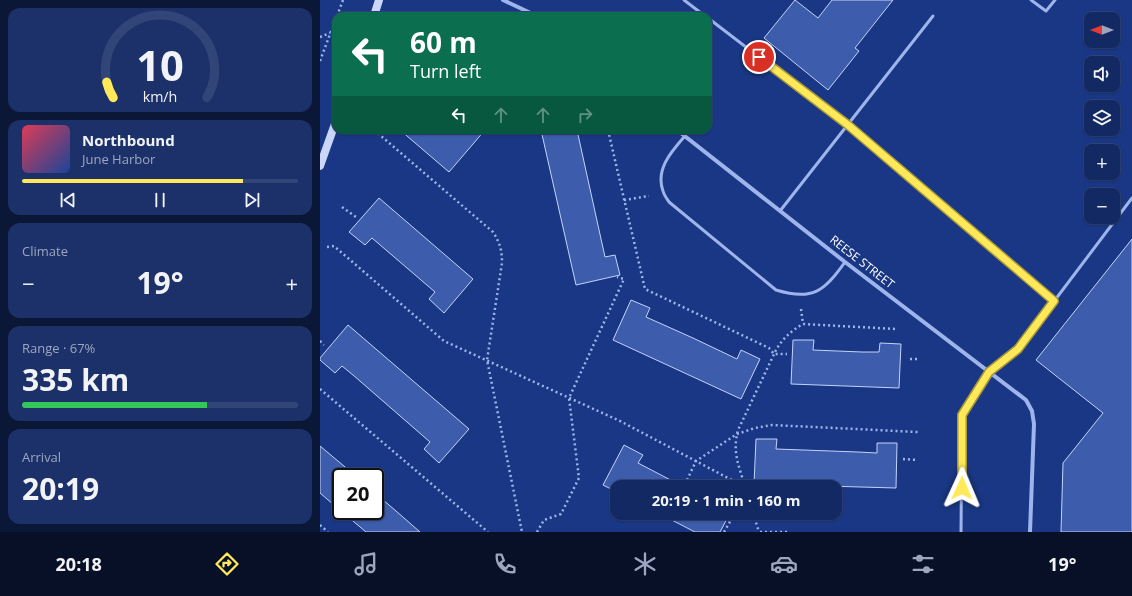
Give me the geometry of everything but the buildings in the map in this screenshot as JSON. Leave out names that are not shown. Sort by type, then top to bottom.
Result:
[{"type":"street","points":[[375,12],[379,0]]},
{"type":"street","points":[[502,0],[509,1],[530,12]]},
{"type":"street","points":[[320,166],[332,132]]},
{"type":"street","name":"REESE STREET","points":[[682,134],[845,262],[1026,400],[1032,411],[1034,424],[1030,532]]},
{"type":"lane","points":[[684,0],[700,12]]},
{"type":"lane","points":[[1031,0],[1046,11],[1055,0]]},
{"type":"lane","points":[[780,211],[933,16]]},
{"type":"lane","points":[[712,21],[848,125],[1054,301]]},
{"type":"lane","points":[[684,136],[664,164],[661,177],[662,191],[669,202],[776,290],[802,296],[819,290],[832,280],[845,262]]},
{"type":"lane","points":[[961,532],[962,415],[989,372],[1018,349],[1132,198]]},
{"type":"path","points":[[338,12],[343,0]]},
{"type":"path","points":[[320,61],[332,28]]},
{"type":"path","points":[[320,37],[330,33]]},
{"type":"path","points":[[379,134],[493,232],[500,243],[502,263],[487,360],[522,532]]},
{"type":"path","points":[[609,134],[645,289],[769,348],[774,354]]},
{"type":"path","points":[[624,200],[650,196]]},
{"type":"path","points":[[342,206],[356,217]]},
{"type":"path","points":[[327,247],[334,246],[444,341],[620,420],[732,480]]},
{"type":"path","points":[[537,532],[544,520],[561,514],[579,478],[570,398],[624,280],[617,277]]},
{"type":"path","points":[[801,307],[803,324]]},
{"type":"path","points":[[743,480],[735,451],[735,439],[774,354],[781,341],[790,331],[803,324],[896,330]]},
{"type":"path","points":[[320,341],[324,345]]},
{"type":"path","points":[[774,354],[787,354]]},
{"type":"path","points":[[910,359],[920,359]]},
{"type":"path","points":[[320,389],[488,532]]},
{"type":"path","points":[[687,480],[696,461],[737,434],[755,428],[772,425],[918,432]]},
{"type":"path","points":[[903,459],[917,460]]},
{"type":"path","points":[[724,532],[731,520]]},
{"type":"path","points":[[755,520],[759,532],[789,532]]},
{"type":"path","points":[[320,525],[328,532]]},
{"type":"route","points":[[759,57],[848,125],[1054,301],[1018,349],[989,372],[962,415],[962,488]]}]
